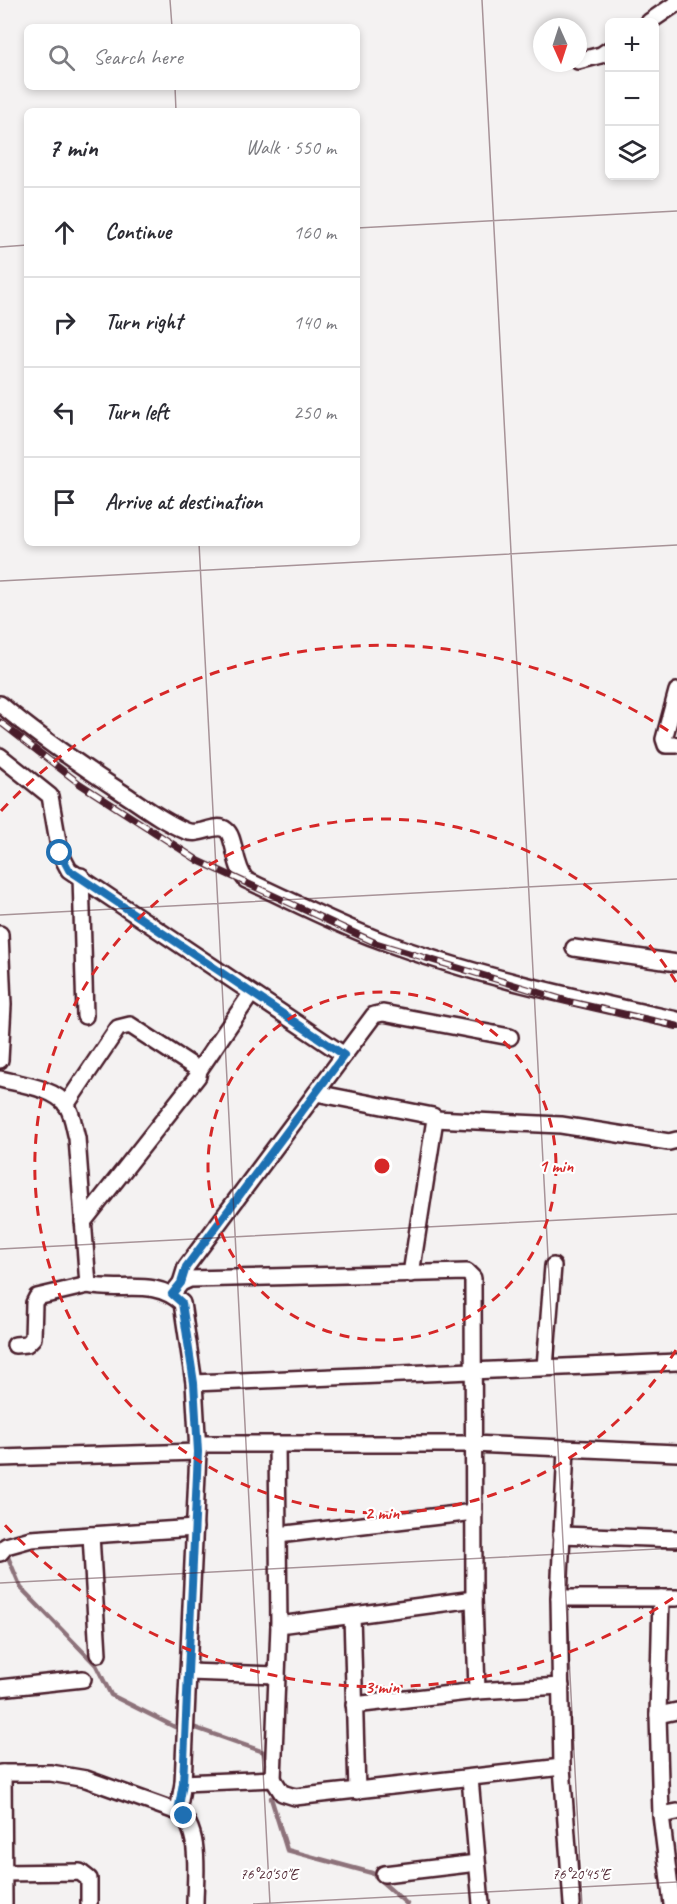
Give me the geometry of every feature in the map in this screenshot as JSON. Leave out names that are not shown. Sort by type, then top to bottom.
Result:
[{"type":"street","points":[[655,18],[677,3]]},
{"type":"street","points":[[587,59],[605,52]]},
{"type":"street","points":[[677,691],[664,739],[666,745],[677,746]]},
{"type":"street","points":[[0,704],[44,741],[163,819],[193,833],[215,828],[226,830],[230,834],[236,865],[246,880],[378,939],[420,953],[558,994],[677,1020]]},
{"type":"street","points":[[0,756],[50,796],[63,861],[69,870],[344,1055]]},
{"type":"street","points":[[81,876],[85,1016]]},
{"type":"street","points":[[0,934],[3,1005],[0,1059]]},
{"type":"street","points":[[574,948],[677,963]]},
{"type":"street","points":[[83,1222],[198,1076],[199,1070],[251,994]]},
{"type":"street","points":[[178,1812],[183,1783],[198,1448],[194,1383],[182,1303],[177,1288],[183,1272],[377,1013],[510,1037]]},
{"type":"street","points":[[66,1105],[118,1028],[124,1026],[130,1025],[199,1070]]},
{"type":"street","points":[[0,1079],[56,1095],[66,1105],[76,1138],[88,1285]]},
{"type":"street","points":[[316,1093],[433,1116],[435,1119],[561,1125],[669,1142],[677,1140]]},
{"type":"street","points":[[411,1274],[435,1119]]},
{"type":"street","points":[[545,1367],[553,1266]]},
{"type":"street","points":[[15,1345],[27,1344],[33,1338],[34,1304],[37,1297],[88,1285],[177,1288],[190,1279],[471,1274],[475,1370],[473,1444],[477,1691]]},
{"type":"street","points":[[194,1383],[677,1362]]},
{"type":"street","points":[[277,1444],[279,1624],[273,1779],[282,1793],[295,1797],[562,1767]]},
{"type":"street","points":[[0,1458],[277,1444],[473,1444],[677,1454]]},
{"type":"street","points":[[566,1448],[559,1598],[562,1767],[572,1904]]},
{"type":"street","points":[[278,1535],[474,1512]]},
{"type":"street","points":[[0,1553],[6,1546],[31,1539],[195,1528]]},
{"type":"street","points":[[91,1535],[98,1654]]},
{"type":"street","points":[[561,1535],[677,1539]]},
{"type":"street","points":[[559,1598],[677,1598]]},
{"type":"street","points":[[661,1598],[658,1715],[661,1815],[673,1873],[672,1904]]},
{"type":"street","points":[[279,1624],[474,1599]]},
{"type":"street","points":[[352,1615],[357,1791]]},
{"type":"street","points":[[188,1672],[277,1675]]},
{"type":"street","points":[[0,1688],[83,1679]]},
{"type":"street","points":[[354,1705],[477,1691],[561,1686]]},
{"type":"street","points":[[658,1715],[677,1711]]},
{"type":"street","points":[[4,1904],[2,1773],[51,1773],[86,1779],[184,1816],[194,1844],[195,1904]]},
{"type":"street","points":[[470,1778],[480,1904]]},
{"type":"street","points":[[183,1783],[273,1779]]},
{"type":"street","points":[[661,1815],[677,1812]]},
{"type":"street","points":[[384,1874],[477,1863]]},
{"type":"street","points":[[2,1873],[80,1872],[89,1879],[89,1904]]},
{"type":"waterway","points":[[8,1557],[21,1588],[96,1665],[111,1695],[175,1727]]},
{"type":"waterway","points":[[193,1727],[264,1752],[266,1761]]},
{"type":"waterway","points":[[271,1798],[287,1850],[372,1873],[407,1904]]},
{"type":"railway","points":[[0,722],[80,784],[199,861],[376,943],[571,1002],[677,1026]]},
{"type":"route","points":[[60,853],[69,870],[344,1055],[186,1267],[181,1283],[172,1294],[182,1303],[194,1383],[198,1452],[183,1783],[178,1812],[184,1816]]}]
